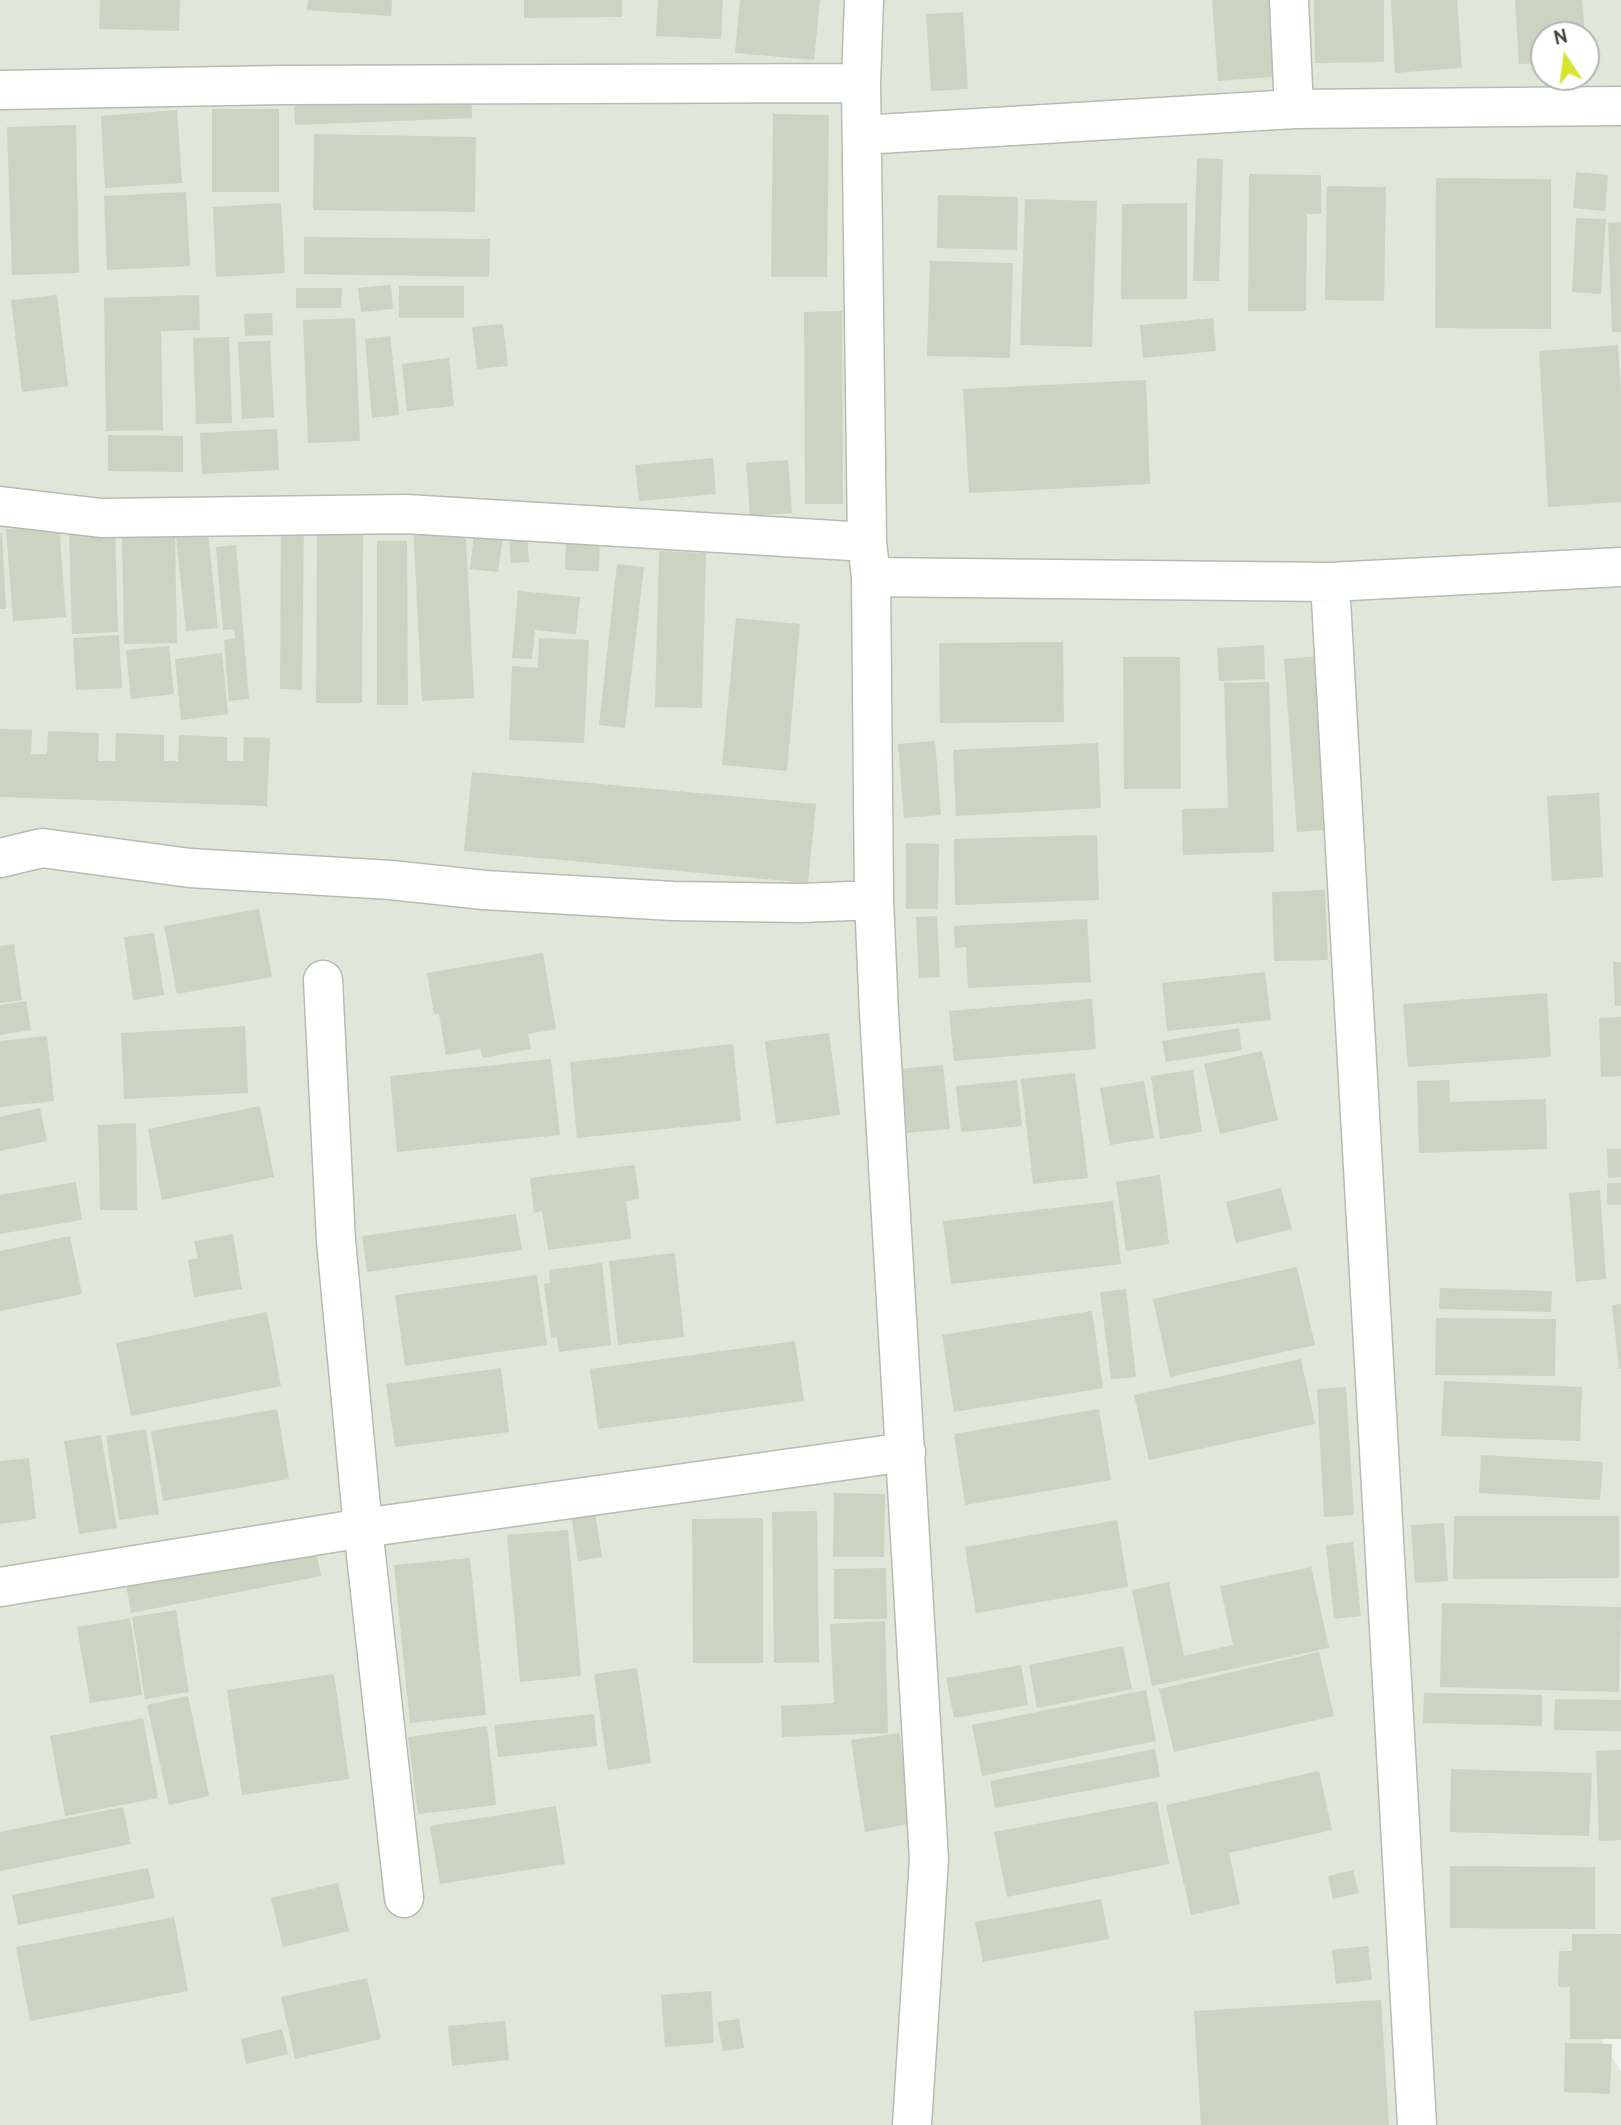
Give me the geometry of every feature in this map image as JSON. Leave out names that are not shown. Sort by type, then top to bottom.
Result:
[{"type":"street","points":[[864,0],[861,83],[874,900],[929,1859],[912,2125]]},
{"type":"street","points":[[1289,0],[1294,109]]},
{"type":"street","points":[[0,90],[297,85],[861,83]]},
{"type":"street","points":[[862,135],[1294,109],[1621,106]]},
{"type":"street","points":[[0,506],[101,518],[406,514],[869,560],[1330,582],[1621,567]]},
{"type":"street","points":[[1330,582],[1418,2125]]},
{"type":"street","points":[[0,858],[42,849],[190,868],[391,880],[484,890],[673,901],[801,903],[874,900]]},
{"type":"street","points":[[323,980],[336,1241],[363,1528],[404,1898]]},
{"type":"street","points":[[0,1587],[363,1528],[906,1452]]},
{"type":"shaded area","points":[[0,0],[1621,0],[1621,1930],[1601,2038],[1621,2072],[1621,2125],[0,2125]]},
{"type":"building","points":[[100,0],[180,0],[179,31],[99,29]]},
{"type":"building","points":[[308,0],[392,0],[391,16],[307,10]]},
{"type":"building","points":[[524,0],[622,0],[622,17],[524,18]]},
{"type":"building","points":[[658,0],[723,0],[721,39],[656,36]]},
{"type":"building","points":[[740,0],[820,0],[814,60],[735,53]]},
{"type":"building","points":[[1212,0],[1278,0],[1283,76],[1218,81]]},
{"type":"building","points":[[1314,0],[1384,0],[1384,62],[1315,63]]},
{"type":"building","points":[[1391,0],[1457,0],[1462,68],[1395,73]]},
{"type":"building","points":[[1515,0],[1582,0],[1584,21],[1530,21],[1530,64],[1519,64]]},
{"type":"building","points":[[963,12],[968,89],[931,91],[926,14]]},
{"type":"building","points":[[471,85],[472,118],[295,125],[294,92]]},
{"type":"building","points":[[212,109],[279,109],[279,192],[212,192]]},
{"type":"building","points":[[177,110],[182,183],[105,188],[101,116]]},
{"type":"building","points":[[773,114],[829,115],[827,277],[771,277]]},
{"type":"building","points":[[76,125],[79,273],[12,275],[7,127]]},
{"type":"building","points":[[314,134],[476,137],[475,212],[313,210]]},
{"type":"building","points":[[1197,158],[1223,159],[1219,281],[1193,281]]},
{"type":"building","points":[[1576,172],[1608,175],[1605,211],[1573,208]]},
{"type":"building","points":[[1249,174],[1321,175],[1321,214],[1307,214],[1306,311],[1248,311]]},
{"type":"building","points":[[1436,178],[1551,179],[1551,329],[1435,328]]},
{"type":"building","points":[[1327,186],[1386,187],[1384,301],[1325,300]]},
{"type":"building","points":[[186,192],[190,266],[107,270],[104,196]]},
{"type":"building","points":[[938,195],[1018,197],[1017,250],[937,248]]},
{"type":"building","points":[[1025,199],[1097,201],[1092,347],[1020,345]]},
{"type":"building","points":[[281,203],[285,273],[216,277],[213,207]]},
{"type":"building","points":[[1187,203],[1187,299],[1121,299],[1122,204]]},
{"type":"building","points":[[1576,218],[1606,219],[1601,294],[1572,292]]},
{"type":"building","points":[[1621,222],[1621,332],[1612,332],[1608,223]]},
{"type":"building","points":[[304,237],[490,239],[489,277],[304,274]]},
{"type":"building","points":[[930,261],[1013,263],[1010,358],[927,356]]},
{"type":"building","points":[[391,285],[393,309],[361,312],[358,288]]},
{"type":"building","points":[[399,286],[464,286],[464,318],[399,318]]},
{"type":"building","points":[[296,288],[342,288],[341,308],[296,308]]},
{"type":"building","points":[[57,295],[68,386],[22,392],[11,300]]},
{"type":"building","points":[[199,295],[200,330],[161,331],[163,430],[106,431],[104,298]]},
{"type":"building","points":[[842,311],[843,504],[805,504],[804,312]]},
{"type":"building","points":[[272,313],[273,335],[245,336],[244,314]]},
{"type":"building","points":[[355,318],[360,441],[308,443],[303,320]]},
{"type":"building","points":[[1213,318],[1216,351],[1143,358],[1140,325]]},
{"type":"building","points":[[503,324],[508,366],[477,369],[472,327]]},
{"type":"building","points":[[390,336],[399,415],[372,418],[365,339]]},
{"type":"building","points":[[229,337],[232,423],[196,424],[193,338]]},
{"type":"building","points":[[270,341],[274,417],[242,419],[238,342]]},
{"type":"building","points":[[1618,345],[1621,502],[1548,507],[1539,351]]},
{"type":"building","points":[[449,358],[454,406],[407,411],[402,364]]},
{"type":"building","points":[[1146,380],[1150,484],[969,493],[963,389]]},
{"type":"building","points":[[277,429],[279,470],[202,474],[200,433]]},
{"type":"building","points":[[108,435],[183,436],[183,472],[108,471]]},
{"type":"building","points":[[713,458],[716,494],[639,501],[635,465]]},
{"type":"building","points":[[788,460],[792,513],[750,516],[746,463]]},
{"type":"building","points":[[465,520],[474,698],[422,701],[413,523]]},
{"type":"building","points":[[281,523],[304,523],[302,690],[280,689]]},
{"type":"building","points":[[59,525],[66,617],[13,621],[6,529]]},
{"type":"building","points":[[115,528],[118,632],[72,634],[69,530]]},
{"type":"building","points":[[317,529],[363,529],[362,703],[316,703]]},
{"type":"building","points":[[2,533],[6,609],[0,609]]},
{"type":"building","points":[[208,533],[218,628],[186,631],[176,537]]},
{"type":"building","points":[[474,534],[503,537],[498,572],[470,569]]},
{"type":"building","points":[[175,535],[177,643],[124,644],[122,536]]},
{"type":"building","points":[[566,535],[600,536],[599,571],[565,570]]},
{"type":"building","points":[[527,537],[529,562],[511,563],[509,538]]},
{"type":"building","points":[[377,541],[407,541],[408,705],[377,705]]},
{"type":"building","points":[[236,545],[249,699],[229,701],[224,640],[235,639],[234,629],[223,630],[216,547]]},
{"type":"building","points":[[659,551],[706,553],[702,708],[655,707]]},
{"type":"building","points":[[617,564],[644,567],[625,728],[599,725]]},
{"type":"building","points":[[518,591],[580,597],[576,634],[535,630],[532,659],[512,658]]},
{"type":"building","points":[[736,618],[800,624],[787,771],[722,765]]},
{"type":"building","points":[[119,635],[122,688],[76,690],[73,638]]},
{"type":"building","points":[[539,638],[589,640],[584,743],[509,740],[512,666],[538,668]]},
{"type":"building","points":[[1063,642],[1064,722],[940,723],[939,643]]},
{"type":"building","points":[[1264,645],[1265,679],[1219,681],[1217,648]]},
{"type":"building","points":[[169,646],[174,694],[131,699],[126,650]]},
{"type":"building","points":[[222,653],[228,714],[181,720],[175,659]]},
{"type":"building","points":[[1323,656],[1337,829],[1297,832],[1284,659]]},
{"type":"building","points":[[1123,657],[1180,657],[1181,789],[1124,789]]},
{"type":"building","points":[[1269,682],[1274,852],[1183,855],[1182,809],[1228,808],[1224,683]]},
{"type":"building","points":[[0,729],[32,730],[31,754],[47,754],[48,731],[99,733],[98,761],[115,761],[116,733],[164,735],[164,761],[178,761],[179,735],[227,737],[227,761],[243,761],[244,737],[270,738],[267,806],[0,797]]},
{"type":"building","points":[[935,741],[941,815],[904,818],[898,744]]},
{"type":"building","points":[[1098,743],[1101,808],[956,816],[953,750]]},
{"type":"building","points":[[472,772],[816,804],[808,883],[464,851]]},
{"type":"building","points":[[1599,793],[1603,877],[1552,881],[1547,796]]},
{"type":"building","points":[[1097,835],[1099,900],[955,905],[954,839]]},
{"type":"building","points":[[906,843],[939,844],[938,909],[906,909]]},
{"type":"building","points":[[1325,890],[1328,960],[1274,961],[1272,892]]},
{"type":"building","points":[[259,909],[272,977],[177,994],[164,926]]},
{"type":"building","points":[[937,916],[940,977],[919,978],[916,917]]},
{"type":"building","points":[[1087,919],[1091,982],[968,988],[966,947],[955,948],[954,926]]},
{"type":"building","points":[[154,933],[164,995],[133,1000],[124,937]]},
{"type":"building","points":[[14,944],[22,1000],[0,1003],[0,946]]},
{"type":"building","points":[[543,953],[556,1029],[528,1034],[531,1049],[482,1058],[481,1049],[446,1055],[439,1014],[434,1014],[427,973]]},
{"type":"building","points":[[1613,962],[1621,962],[1621,1006],[1615,1006]]},
{"type":"building","points":[[1265,972],[1271,1020],[1167,1031],[1162,983]]},
{"type":"building","points":[[1547,993],[1551,1057],[1408,1067],[1403,1004]]},
{"type":"building","points":[[1092,999],[1096,1049],[954,1061],[949,1011]]},
{"type":"building","points":[[26,1001],[31,1030],[0,1035],[0,1005]]},
{"type":"building","points":[[1621,1017],[1621,1076],[1601,1077],[1599,1018]]},
{"type":"building","points":[[245,1026],[248,1093],[124,1099],[121,1033]]},
{"type":"building","points":[[1239,1028],[1242,1050],[1166,1062],[1162,1041]]},
{"type":"building","points":[[829,1033],[840,1115],[776,1124],[765,1041]]},
{"type":"building","points":[[47,1036],[54,1101],[0,1107],[0,1041]]},
{"type":"building","points":[[733,1044],[741,1121],[577,1138],[570,1062]]},
{"type":"building","points":[[1262,1051],[1278,1120],[1220,1134],[1204,1064]]},
{"type":"building","points":[[551,1059],[560,1135],[397,1152],[390,1076]]},
{"type":"building","points":[[943,1065],[950,1129],[907,1133],[900,1069]]},
{"type":"building","points":[[1193,1070],[1202,1132],[1160,1139],[1151,1076]]},
{"type":"building","points":[[1075,1073],[1088,1178],[1033,1184],[1021,1079]]},
{"type":"building","points":[[1017,1080],[1022,1126],[961,1132],[956,1086]]},
{"type":"building","points":[[1449,1080],[1450,1102],[1546,1099],[1547,1149],[1419,1153],[1417,1081]]},
{"type":"building","points":[[1144,1081],[1154,1138],[1110,1145],[1100,1088]]},
{"type":"building","points":[[260,1106],[274,1177],[162,1200],[148,1129]]},
{"type":"building","points":[[40,1108],[47,1141],[0,1151],[0,1117]]},
{"type":"building","points":[[136,1123],[137,1210],[100,1210],[98,1125]]},
{"type":"building","points":[[1607,1149],[1621,1149],[1621,1177],[1608,1178]]},
{"type":"building","points":[[635,1165],[639,1199],[626,1201],[631,1239],[548,1250],[542,1211],[534,1213],[530,1178]]},
{"type":"building","points":[[1160,1175],[1169,1244],[1126,1251],[1116,1182]]},
{"type":"building","points":[[76,1182],[82,1220],[0,1234],[0,1195]]},
{"type":"building","points":[[1607,1183],[1621,1183],[1621,1205],[1607,1205]]},
{"type":"building","points":[[1281,1188],[1292,1229],[1236,1243],[1226,1202]]},
{"type":"building","points":[[1600,1190],[1606,1279],[1576,1282],[1569,1193]]},
{"type":"building","points":[[1113,1201],[1121,1264],[951,1284],[943,1221]]},
{"type":"building","points":[[516,1214],[522,1250],[367,1272],[362,1236]]},
{"type":"building","points":[[233,1234],[242,1289],[194,1297],[188,1260],[198,1258],[194,1241]]},
{"type":"building","points":[[70,1236],[82,1294],[0,1311],[0,1251]]},
{"type":"building","points":[[675,1253],[684,1337],[618,1345],[609,1261]]},
{"type":"building","points":[[602,1263],[611,1345],[559,1352],[557,1337],[551,1338],[544,1284],[550,1283],[549,1270]]},
{"type":"building","points":[[1297,1267],[1315,1345],[1170,1377],[1153,1299]]},
{"type":"building","points":[[537,1275],[547,1345],[405,1366],[395,1295]]},
{"type":"building","points":[[1440,1288],[1552,1291],[1551,1312],[1439,1309]]},
{"type":"building","points":[[1126,1289],[1136,1377],[1111,1379],[1100,1292]]},
{"type":"building","points":[[1621,1304],[1621,1369],[1619,1369],[1612,1305]]},
{"type":"building","points":[[1092,1311],[1103,1388],[954,1412],[942,1335]]},
{"type":"building","points":[[267,1312],[281,1386],[131,1416],[116,1343]]},
{"type":"building","points":[[1436,1318],[1556,1319],[1555,1376],[1435,1375]]},
{"type":"building","points":[[795,1341],[804,1401],[598,1429],[590,1369]]},
{"type":"building","points":[[1301,1359],[1315,1424],[1149,1460],[1134,1395]]},
{"type":"building","points":[[501,1368],[509,1432],[395,1447],[386,1384]]},
{"type":"building","points":[[1444,1381],[1582,1387],[1580,1441],[1441,1436]]},
{"type":"building","points":[[1346,1387],[1354,1515],[1324,1517],[1317,1389]]},
{"type":"building","points":[[277,1409],[289,1479],[163,1501],[151,1431]]},
{"type":"building","points":[[1099,1409],[1111,1480],[965,1505],[954,1434]]},
{"type":"building","points":[[146,1429],[159,1514],[119,1520],[106,1436]]},
{"type":"building","points":[[101,1435],[117,1528],[79,1534],[64,1441]]},
{"type":"building","points":[[1481,1455],[1603,1462],[1600,1500],[1479,1493]]},
{"type":"building","points":[[29,1458],[36,1519],[0,1524],[0,1461]]},
{"type":"building","points":[[834,1493],[885,1494],[884,1557],[833,1557]]},
{"type":"building","points":[[595,1511],[602,1557],[578,1561],[571,1514]]},
{"type":"building","points":[[817,1511],[819,1662],[774,1663],[772,1512]]},
{"type":"building","points":[[1454,1516],[1619,1516],[1619,1578],[1453,1579]]},
{"type":"building","points":[[763,1518],[763,1663],[693,1663],[692,1519]]},
{"type":"building","points":[[1117,1520],[1128,1587],[976,1613],[965,1547]]},
{"type":"building","points":[[1444,1523],[1448,1581],[1415,1583],[1411,1525]]},
{"type":"building","points":[[568,1530],[581,1676],[520,1682],[507,1535]]},
{"type":"building","points":[[1353,1542],[1361,1616],[1334,1619],[1326,1545]]},
{"type":"building","points":[[315,1546],[321,1576],[131,1613],[126,1584]]},
{"type":"building","points":[[470,1558],[486,1715],[410,1723],[394,1565]]},
{"type":"building","points":[[1311,1567],[1329,1648],[1152,1686],[1132,1590],[1169,1582],[1184,1656],[1233,1645],[1220,1586]]},
{"type":"building","points":[[886,1568],[887,1619],[834,1619],[834,1569]]},
{"type":"building","points":[[1442,1603],[1621,1607],[1619,1692],[1440,1687]]},
{"type":"building","points":[[176,1610],[189,1692],[145,1699],[132,1617]]},
{"type":"building","points":[[130,1618],[142,1695],[90,1703],[77,1627]]},
{"type":"building","points":[[885,1621],[888,1733],[782,1737],[781,1706],[834,1703],[830,1624]]},
{"type":"building","points":[[1123,1646],[1132,1689],[1037,1708],[1029,1665]]},
{"type":"building","points":[[1319,1652],[1334,1716],[1174,1752],[1159,1689]]},
{"type":"building","points":[[1021,1665],[1028,1705],[954,1718],[946,1678]]},
{"type":"building","points":[[637,1668],[651,1763],[608,1770],[594,1674]]},
{"type":"building","points":[[334,1674],[349,1779],[242,1795],[227,1690]]},
{"type":"building","points":[[1146,1690],[1156,1741],[982,1776],[972,1725]]},
{"type":"building","points":[[1424,1693],[1542,1695],[1542,1726],[1423,1723]]},
{"type":"building","points":[[188,1696],[209,1796],[169,1805],[147,1705]]},
{"type":"building","points":[[1555,1699],[1621,1700],[1621,1731],[1554,1730]]},
{"type":"building","points":[[594,1714],[597,1746],[498,1757],[494,1725]]},
{"type":"building","points":[[143,1718],[158,1798],[65,1816],[50,1736]]},
{"type":"building","points":[[487,1726],[496,1805],[418,1814],[408,1737]]},
{"type":"building","points":[[899,1733],[914,1823],[865,1832],[851,1740]]},
{"type":"building","points":[[1155,1749],[1160,1777],[995,1808],[990,1781]]},
{"type":"building","points":[[1621,1750],[1621,1840],[1599,1841],[1596,1751]]},
{"type":"building","points":[[1451,1769],[1592,1773],[1589,1836],[1450,1832]]},
{"type":"building","points":[[1319,1771],[1332,1830],[1229,1853],[1240,1904],[1191,1915],[1166,1805]]},
{"type":"building","points":[[1157,1801],[1169,1864],[1007,1897],[994,1832]]},
{"type":"building","points":[[556,1806],[565,1864],[440,1884],[430,1826]]},
{"type":"building","points":[[123,1807],[131,1844],[0,1871],[0,1832]]},
{"type":"building","points":[[1450,1866],[1595,1867],[1595,1929],[1450,1928]]},
{"type":"building","points":[[148,1868],[155,1898],[18,1925],[12,1895]]},
{"type":"building","points":[[1353,1870],[1359,1893],[1333,1899],[1328,1876]]},
{"type":"building","points":[[338,1883],[349,1931],[283,1947],[271,1898]]},
{"type":"building","points":[[1101,1899],[1109,1939],[983,1962],[975,1922]]},
{"type":"building","points":[[174,1917],[188,1991],[30,2021],[16,1947]]},
{"type":"building","points":[[1572,1934],[1621,1934],[1621,2039],[1570,2039],[1570,1987],[1558,1987],[1559,1951],[1572,1951]]},
{"type":"building","points":[[1368,1946],[1372,1980],[1336,1984],[1332,1950]]},
{"type":"building","points":[[367,1978],[381,2039],[295,2059],[281,1997]]},
{"type":"building","points":[[711,1991],[714,2043],[665,2047],[661,1995]]},
{"type":"building","points":[[1381,2000],[1389,2125],[1201,2125],[1194,2011]]},
{"type":"building","points":[[739,2019],[744,2048],[723,2051],[717,2022]]},
{"type":"building","points":[[505,2021],[509,2060],[452,2066],[448,2026]]},
{"type":"building","points":[[282,2029],[288,2054],[246,2064],[241,2039]]},
{"type":"building","points":[[1565,2043],[1612,2044],[1610,2094],[1564,2092]]}]
